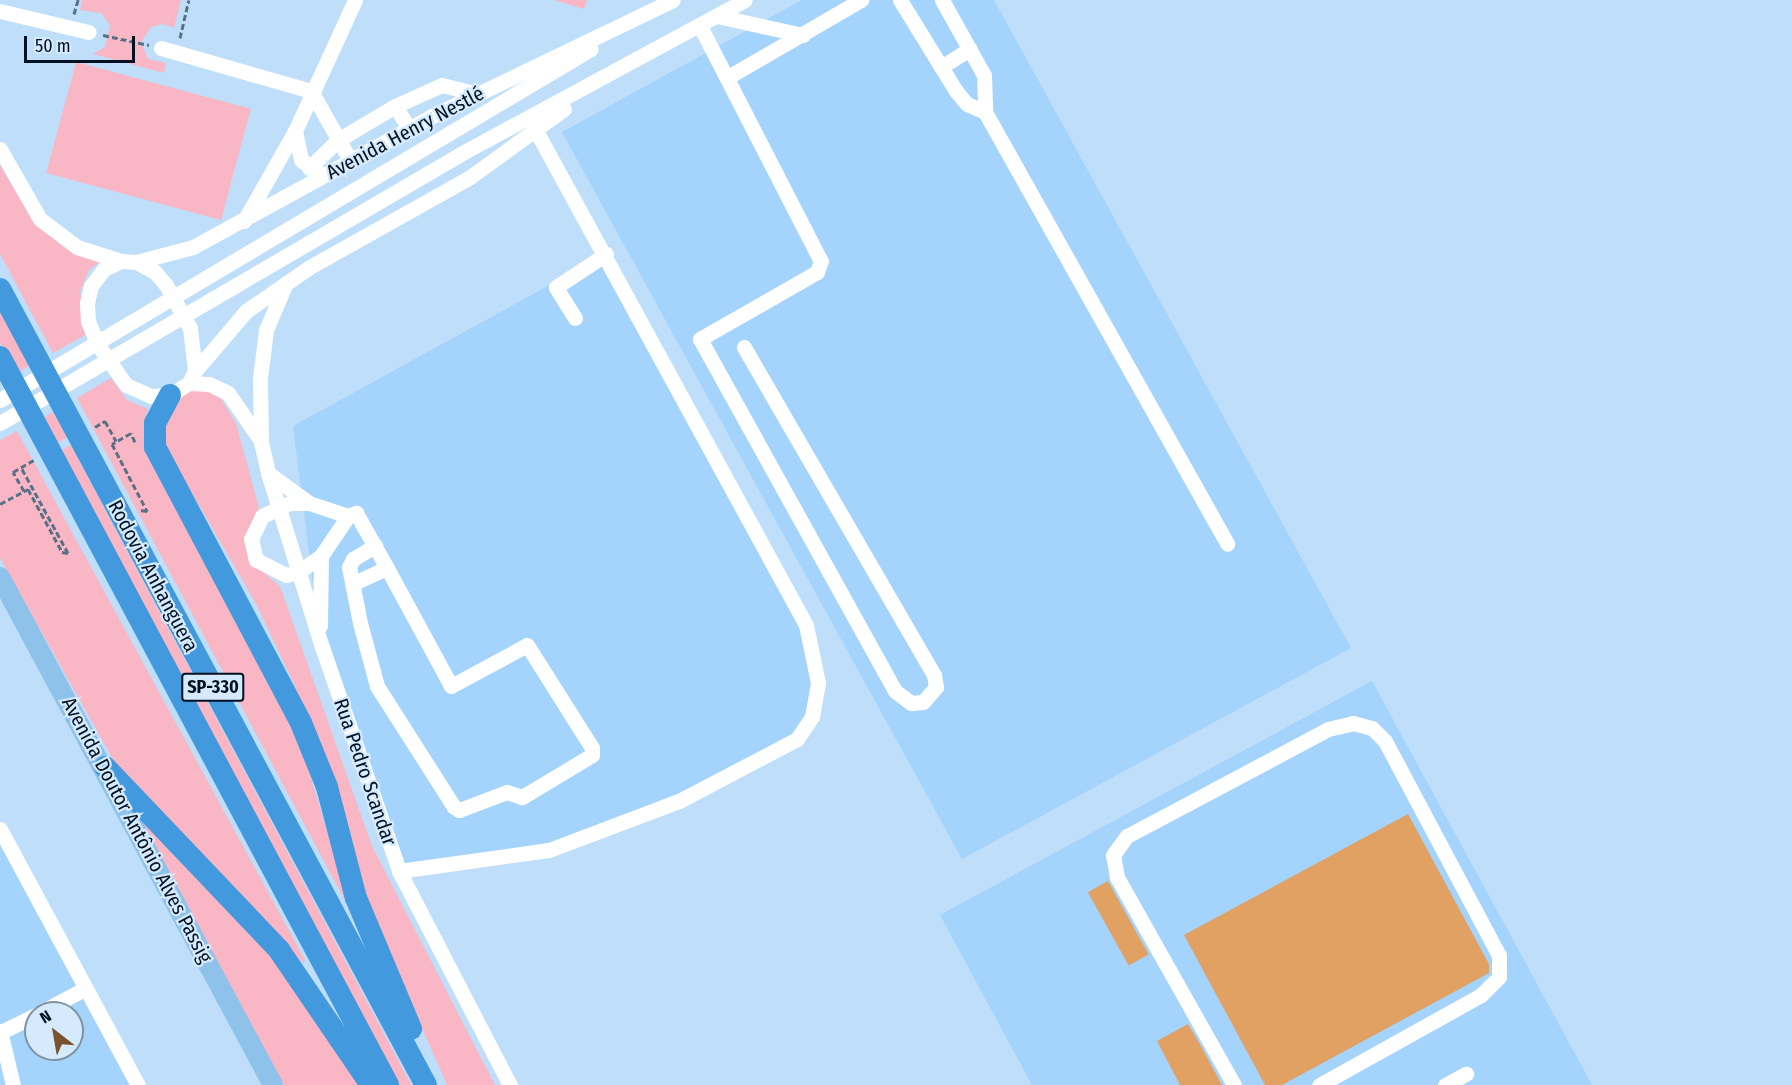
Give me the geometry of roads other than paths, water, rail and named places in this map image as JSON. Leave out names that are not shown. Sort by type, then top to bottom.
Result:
[{"type":"highway","name":"Rodovia Anhanguera","points":[[0,289],[426,1085]]},
{"type":"highway","name":"Rodovia Anhanguera","points":[[0,357],[388,1085]]},
{"type":"highway","points":[[170,395],[155,423],[155,447],[301,723],[327,787],[356,898],[435,1085]]},
{"type":"highway","points":[[105,767],[279,950],[370,1085]]},
{"type":"main road","name":"Avenida Doutor Antônio Alves Passig","points":[[0,577],[105,767],[273,1085]]},
{"type":"street","points":[[244,221],[295,131],[311,91],[355,0]]},
{"type":"street","name":"Avenida Henry Nestlé","points":[[128,262],[193,248],[409,128],[674,0]]},
{"type":"street","name":"Avenida Henry Nestlé","points":[[0,400],[674,0]]},
{"type":"street","points":[[0,423],[464,152],[611,75],[745,0]]},
{"type":"street","points":[[728,77],[861,0]]},
{"type":"street","points":[[900,0],[941,67],[967,104],[985,112]]},
{"type":"street","points":[[942,0],[984,75],[985,112],[1227,544]]},
{"type":"street","points":[[0,11],[89,32]]},
{"type":"street","points":[[717,16],[803,35]]},
{"type":"street","points":[[700,26],[818,254],[821,267],[700,339],[895,691],[911,704],[923,702],[936,687],[934,675],[744,346]]},
{"type":"street","points":[[161,48],[311,91],[350,160]]},
{"type":"street","points":[[941,67],[970,49]]},
{"type":"street","points":[[128,262],[105,269],[91,286],[87,303],[88,322],[98,345],[126,385],[151,396],[170,395],[192,377],[246,311],[286,283],[470,177],[611,75]]},
{"type":"street","points":[[309,168],[338,140],[395,106],[442,85],[477,94]]},
{"type":"street","points":[[395,106],[409,128]]},
{"type":"street","points":[[399,871],[549,850],[592,835],[680,801],[796,739],[812,717],[818,683],[806,625],[606,254],[535,129]]},
{"type":"street","points":[[295,131],[301,160],[309,168],[323,174]]},
{"type":"street","points":[[0,149],[40,219],[76,247],[154,272],[178,303],[190,328],[192,377]]},
{"type":"street","points":[[575,318],[556,287],[606,254]]},
{"type":"street","name":"Rua Pedro Scandar","points":[[286,283],[266,330],[260,378],[261,442],[268,473],[320,641],[399,871],[510,1085]]},
{"type":"street","name":"Rua Pedro Scandar","points":[[192,377],[228,393],[261,442]]},
{"type":"street","points":[[268,473],[309,503],[348,516]]},
{"type":"street","points":[[309,503],[278,505],[261,516],[255,526],[252,550],[267,568],[286,575],[298,572],[321,556],[348,516],[356,513],[375,546],[451,686],[527,645],[592,748],[592,755],[522,797],[507,792],[459,810],[428,769],[377,686],[349,563],[375,546]]},
{"type":"street","points":[[320,641],[321,556]]},
{"type":"street","points":[[352,584],[387,568]]},
{"type":"street","points":[[1234,1085],[1117,877],[1113,855],[1127,836],[1328,729],[1353,723],[1372,728],[1385,741],[1499,955],[1499,977],[1481,994],[1342,1079],[1319,1085]]},
{"type":"street","points":[[0,829],[138,1085]]},
{"type":"street","points":[[62,1001],[86,988]]},
{"type":"street","points":[[13,1085],[1,1031],[24,1020]]},
{"type":"street","points":[[1445,1085],[1466,1074]]}]
